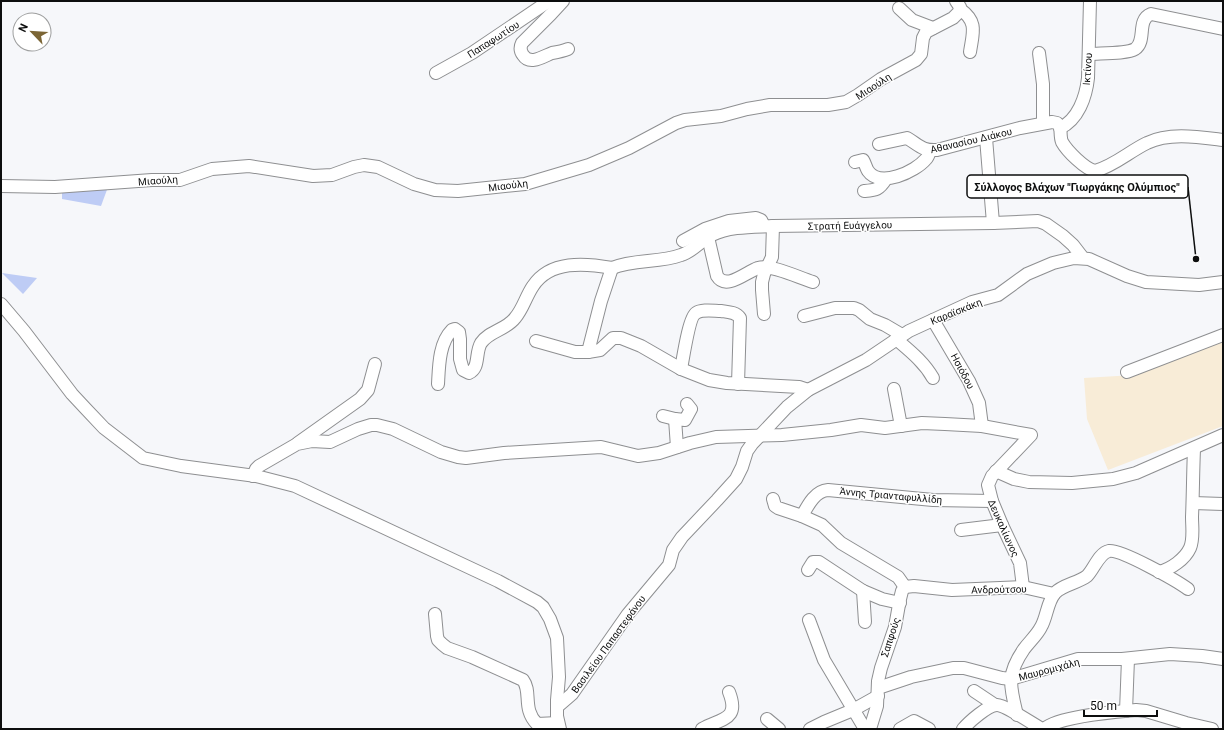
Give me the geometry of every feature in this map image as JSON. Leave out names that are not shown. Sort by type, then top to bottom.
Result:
[{"type":"street","name":"Παπαφωτίου","points":[[436,73],[472,54],[549,1]]},
{"type":"street","points":[[563,1],[552,14],[522,43],[520,47],[524,57],[529,60],[541,59],[550,54],[568,49]]},
{"type":"street","name":"Ικτίνου","points":[[1060,128],[1071,121],[1084,97],[1088,78],[1090,1]]},
{"type":"street","points":[[900,8],[912,20],[933,28],[958,14],[958,5]]},
{"type":"street","points":[[958,5],[973,22],[974,32],[970,52]]},
{"type":"street","points":[[1089,54],[1128,51],[1136,48],[1140,43],[1144,20],[1151,14],[1223,29]]},
{"type":"street","name":"Μιαούλη","points":[[1,186],[55,187],[152,180],[180,180],[212,169],[249,166],[313,176],[324,176],[364,165],[378,167],[414,184],[435,190],[458,191],[525,184],[589,165],[630,148],[676,123],[685,120],[721,116],[770,105],[828,105],[846,102],[881,79],[916,60],[921,54],[925,34],[933,28]]},
{"type":"street","points":[[1040,53],[1043,84],[1044,123]]},
{"type":"street","name":"Αθανασίου Διάκου","points":[[879,144],[907,138],[923,149],[930,151],[1044,123],[1055,122],[1060,128]]},
{"type":"street","points":[[1060,128],[1062,140],[1067,149],[1087,168],[1095,171],[1116,161],[1148,142],[1160,138],[1184,136],[1223,140]]},
{"type":"street","points":[[986,138],[993,223]]},
{"type":"street","points":[[855,162],[863,160],[868,171],[874,177],[886,179],[914,168],[925,160],[930,151]]},
{"type":"street","points":[[864,191],[876,190],[886,179]]},
{"type":"street","points":[[683,241],[704,229],[729,220],[756,218],[768,226],[772,257],[764,274],[762,290],[764,314]]},
{"type":"street","name":"Στρατή Ευάγγελου","points":[[612,268],[628,263],[681,255],[692,250],[708,237],[716,233],[768,226],[993,223],[1034,221],[1043,222],[1053,229],[1070,242],[1083,258]]},
{"type":"street","points":[[708,237],[717,276],[719,280],[723,282],[731,281],[759,268],[768,267],[813,282]]},
{"type":"street","name":"Καραϊσκάκη","points":[[758,437],[791,403],[808,390],[866,360],[899,337],[917,327],[972,302],[998,295],[1027,274],[1047,265],[1067,259],[1083,258],[1146,282],[1199,285],[1223,282]]},
{"type":"street","points":[[438,384],[440,356],[447,336],[452,330],[455,329],[459,334],[460,359],[462,368],[467,373],[471,372],[475,368],[478,348],[482,342],[489,335],[504,328],[516,318],[534,285],[545,275],[561,267],[580,264],[612,268],[601,301],[588,352]]},
{"type":"street","points":[[1,304],[81,404],[104,428],[144,458],[181,466],[253,476],[295,486],[508,586],[537,602],[543,607],[550,619],[557,638],[559,677],[557,707],[559,726],[537,724],[533,720],[529,712],[525,682],[521,679],[472,657],[447,648],[442,644],[438,640],[437,636],[435,614]]},
{"type":"street","points":[[804,316],[835,308],[854,308],[859,310],[873,321],[885,325],[899,337],[928,369],[933,378]]},
{"type":"street","points":[[681,369],[694,314],[698,311],[733,313],[740,318],[738,384]]},
{"type":"street","name":"Ησιόδου","points":[[933,320],[969,381],[979,403],[982,426]]},
{"type":"street","points":[[1127,372],[1223,335]]},
{"type":"street","points":[[536,341],[575,352],[588,352],[600,350],[613,338],[620,338],[641,346],[681,369],[709,380],[738,384],[799,387],[808,390]]},
{"type":"street","points":[[253,476],[259,466],[298,444],[360,399],[368,390],[375,364]]},
{"type":"street","points":[[894,389],[901,426]]},
{"type":"street","points":[[663,416],[685,420],[691,409],[687,404]]},
{"type":"street","points":[[675,419],[677,447]]},
{"type":"street","points":[[298,444],[312,441],[330,442],[358,429],[371,425],[377,425],[405,433],[441,452],[466,458],[504,453],[601,447],[638,456],[659,453],[690,443],[716,437],[758,437],[817,432],[861,425],[885,428],[922,423],[982,426],[1031,435],[996,471],[1014,479],[1029,482],[1072,483],[1101,481],[1125,477],[1194,449],[1223,435]]},
{"type":"street","name":"Βασιλείου Παπαστεφάνου","points":[[557,707],[572,694],[628,614],[669,565],[676,544],[682,536],[736,479],[747,451],[758,437]]},
{"type":"street","points":[[1159,572],[1167,570],[1177,563],[1186,554],[1190,547],[1192,532],[1194,449]]},
{"type":"street","name":"Δευκαλίωνος","points":[[996,471],[988,484],[992,501],[1020,563],[1023,587]]},
{"type":"street","name":"Άννης Τριανταφυλλίδη","points":[[802,516],[814,497],[820,492],[828,490],[933,500],[992,501]]},
{"type":"street","points":[[773,499],[775,506],[778,508],[822,525],[837,540],[898,577],[905,587],[902,591],[900,603]]},
{"type":"street","points":[[1193,503],[1223,504]]},
{"type":"street","points":[[961,530],[1002,525]]},
{"type":"street","points":[[1017,715],[1011,689],[1011,679],[1024,649],[1035,637],[1043,624],[1054,594],[1087,575],[1104,554],[1110,551],[1123,554],[1159,572],[1188,589]]},
{"type":"street","name":"Σαπφούς","points":[[808,570],[812,563],[815,561],[819,562],[863,591],[882,599],[900,603],[897,623],[881,668],[876,710],[870,729]]},
{"type":"street","name":"Ανδρούτσου","points":[[905,587],[914,586],[952,590],[1023,587],[1054,594]]},
{"type":"street","points":[[863,591],[865,622]]},
{"type":"street","points":[[809,620],[824,660],[865,729]]},
{"type":"street","name":"Μαυρομιχάλη","points":[[810,729],[853,710],[878,692],[903,680],[953,668],[964,668],[1011,679],[1041,671],[1072,660],[1128,659],[1170,654],[1223,659]]},
{"type":"street","points":[[1126,711],[1128,659]]},
{"type":"street","points":[[974,691],[995,705],[1001,706],[1043,729],[1050,724],[1061,720],[1126,711],[1146,711],[1212,729]]},
{"type":"street","points":[[702,729],[730,716],[733,705],[729,692]]},
{"type":"street","points":[[964,729],[972,720],[995,705]]},
{"type":"street","points":[[767,719],[779,729]]},
{"type":"street","points":[[900,729],[914,721],[929,729]]},
{"type":"shaded area","points":[[108,187],[101,206],[62,199],[62,190]]},
{"type":"shaded area","points":[[2,273],[37,278],[23,294]]},
{"type":"shaded area","points":[[1223,340],[1223,426],[1108,470],[1087,419],[1084,378],[1134,375]]},
{"type":"place","name":"Σύλλογος Βλάχων \"Γιωργάκης Ολύμπιος\"","points":[[1196,259]]}]
